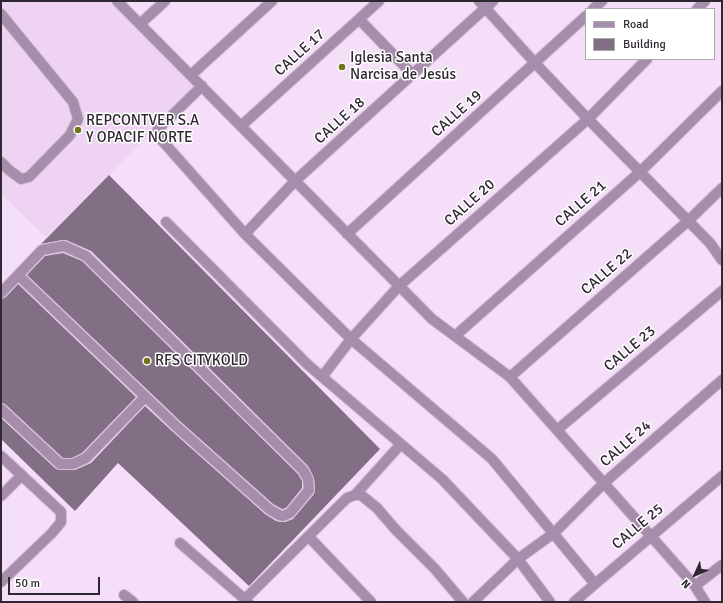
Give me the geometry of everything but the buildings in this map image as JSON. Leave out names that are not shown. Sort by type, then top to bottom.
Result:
[{"type":"street","points":[[117,1],[432,319],[510,377],[696,586],[705,602]]},
{"type":"street","points":[[140,24],[166,1]]},
{"type":"street","points":[[190,75],[272,1]]},
{"type":"street","name":"CALLE 17","points":[[241,126],[379,1]]},
{"type":"street","points":[[594,8],[602,1]]},
{"type":"street","points":[[486,3],[535,63],[710,243],[722,260]]},
{"type":"street","name":"CALLE 18","points":[[245,234],[295,181],[413,75],[486,3]]},
{"type":"street","points":[[1,14],[73,102],[78,119],[70,134],[29,177],[22,179],[1,162]]},
{"type":"street","name":"CALLE 19","points":[[347,234],[585,17]]},
{"type":"street","points":[[359,19],[413,75]]},
{"type":"street","name":"CALLE 20","points":[[322,377],[352,339],[399,286],[588,119],[646,60]]},
{"type":"street","points":[[202,86],[158,129],[158,136],[245,234],[352,339],[492,458],[594,584]]},
{"type":"street","name":"CALLE 21","points":[[455,336],[640,172],[722,91]]},
{"type":"street","name":"CALLE 22","points":[[510,377],[688,221],[722,188]]},
{"type":"street","points":[[166,222],[307,364],[442,479],[518,559],[550,602]]},
{"type":"street","points":[[1,293],[18,275],[42,250],[64,246],[86,256],[303,470],[308,480],[309,490],[290,513],[282,516],[269,509],[177,427],[18,275]]},
{"type":"street","name":"CALLE 23","points":[[557,430],[722,291]]},
{"type":"street","name":"CALLE 24","points":[[473,602],[518,559],[554,533],[604,483],[722,380]]},
{"type":"street","points":[[1,409],[60,464],[73,464],[86,458],[145,396]]},
{"type":"street","points":[[355,495],[401,444]]},
{"type":"street","points":[[1,456],[61,512],[61,522],[52,533],[1,582]]},
{"type":"street","points":[[1,496],[22,475]]},
{"type":"street","name":"CALLE 25","points":[[574,602],[722,476]]},
{"type":"street","points":[[180,543],[246,600],[347,498],[355,495],[361,495],[373,504],[396,530],[435,569],[463,602]]},
{"type":"street","points":[[309,536],[371,602]]},
{"type":"street","points":[[696,586],[722,565]]},
{"type":"street","points":[[124,595],[132,602]]},
{"type":"shaded area","name":"REPCONTVER S.A Y OPACIF NORTE","points":[[1,1],[116,1],[200,86],[46,237],[1,194]]},
{"type":"place","name":"Iglesia Santa Narcisa de Jesús","points":[[342,67]]},
{"type":"place","name":"REPCONTVER S.A Y OPACIF NORTE","points":[[78,130]]},
{"type":"place","name":"RFS CITYKOLD","points":[[147,361]]}]
